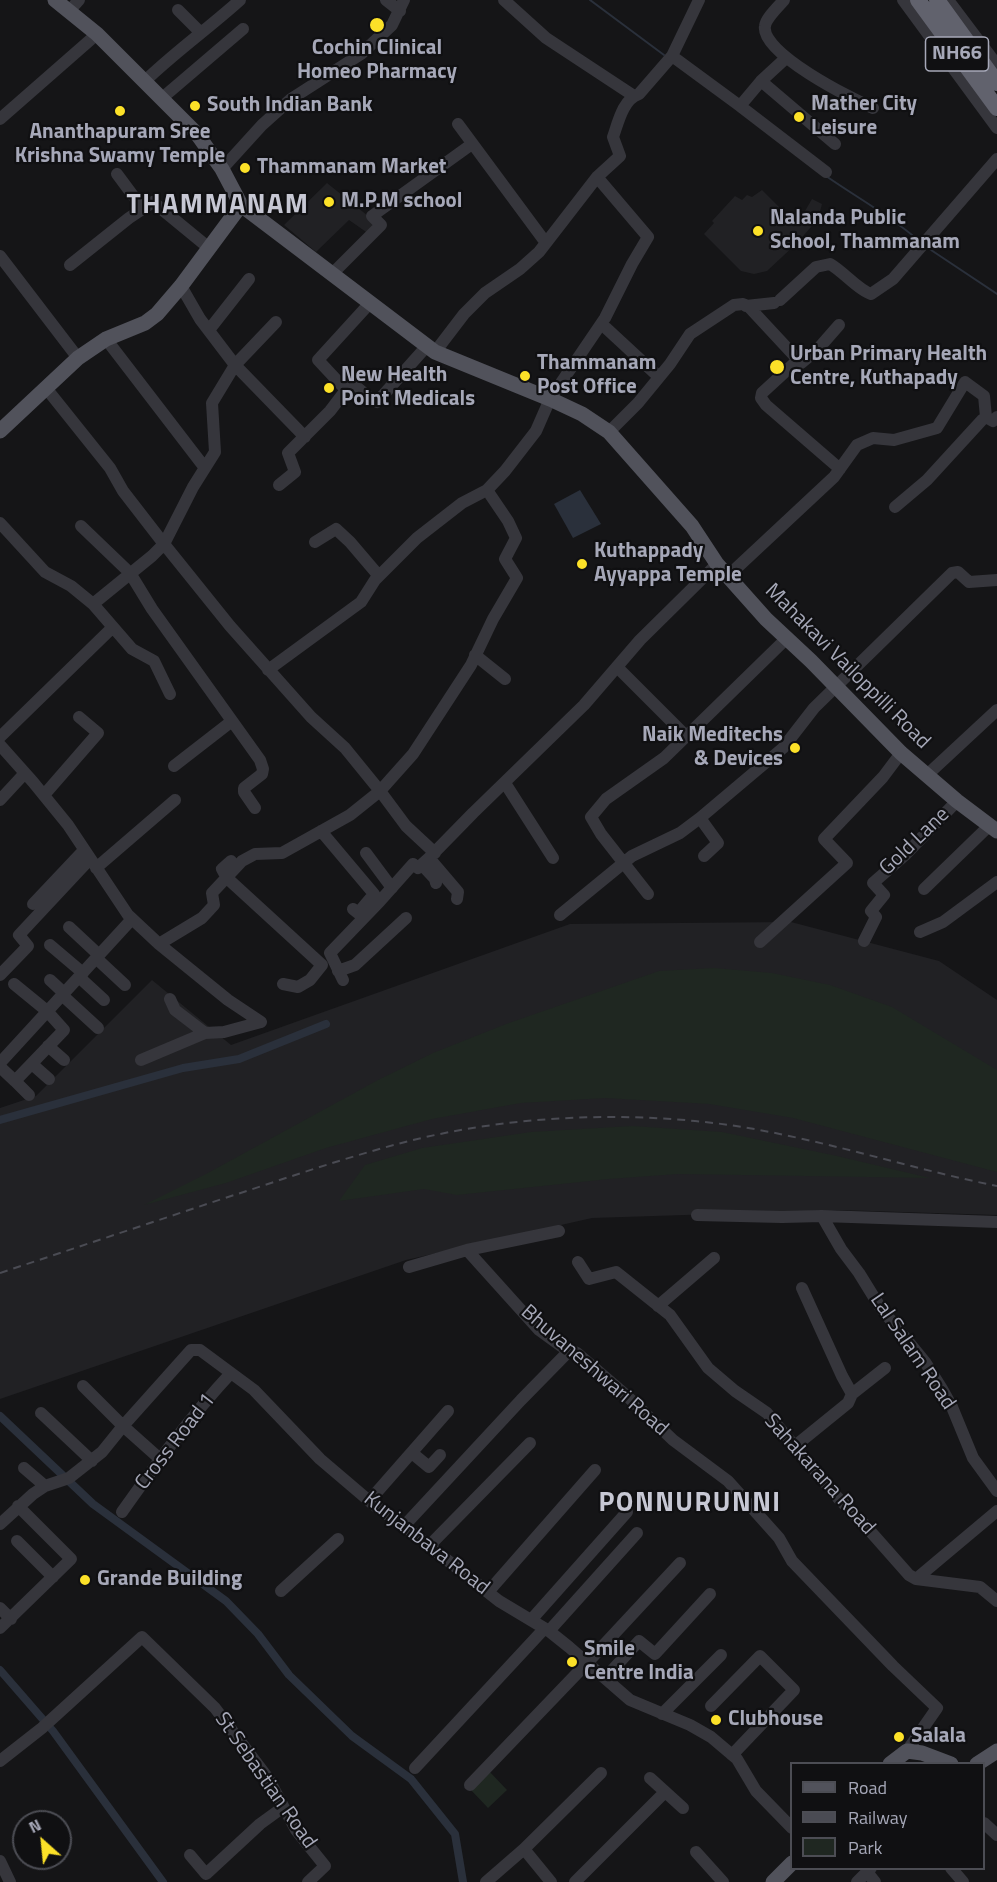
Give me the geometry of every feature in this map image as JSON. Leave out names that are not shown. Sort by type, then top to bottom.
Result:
[{"type":"highway","name":"NH66","points":[[918,0],[997,108]]},
{"type":"highway","name":"NH66","points":[[937,0],[967,33],[997,83]]},
{"type":"main road","name":"Mahakavi Vailoppilli Road","points":[[55,0],[74,5],[97,34],[197,134],[222,170],[241,205],[333,273],[430,350],[550,399],[582,414],[609,432],[692,526],[717,564],[766,619],[901,753],[957,801],[994,828]]},
{"type":"main road","points":[[0,431],[78,358],[106,339],[145,323],[157,314],[181,286],[241,205]]},
{"type":"main road","points":[[893,1762],[907,1751],[922,1753],[946,1762]]},
{"type":"main road","points":[[980,1762],[997,1751]]},
{"type":"main road","points":[[773,1882],[790,1865]]},
{"type":"street","points":[[145,81],[240,0]]},
{"type":"street","points":[[222,170],[291,99],[361,54],[392,26],[402,6],[386,0]]},
{"type":"street","points":[[504,0],[546,38],[634,96]]},
{"type":"street","points":[[352,383],[377,402],[485,293],[520,269],[539,252],[597,177],[620,156],[613,137],[626,105],[639,94],[672,56],[699,0]]},
{"type":"street","points":[[784,0],[765,24],[764,30],[782,56],[853,100],[873,108]]},
{"type":"street","points":[[903,0],[997,128]]},
{"type":"street","points":[[948,0],[967,33],[997,65]]},
{"type":"street","points":[[178,10],[201,33]]},
{"type":"street","points":[[161,99],[243,29]]},
{"type":"street","points":[[0,119],[97,34]]},
{"type":"street","points":[[672,56],[826,172]]},
{"type":"street","points":[[740,106],[761,81],[786,58]]},
{"type":"street","points":[[761,81],[835,144]]},
{"type":"street","points":[[458,124],[546,243]]},
{"type":"street","points":[[333,273],[381,225],[372,216],[472,144]]},
{"type":"street","points":[[746,306],[777,301],[816,267],[830,264],[842,271],[864,292],[871,294],[893,279],[997,159]]},
{"type":"street","points":[[117,174],[142,209]]},
{"type":"street","points":[[268,670],[361,602],[379,576],[417,538],[462,503],[487,490],[536,431],[550,399],[605,318],[648,237],[597,177]]},
{"type":"street","points":[[70,265],[153,202],[208,248]]},
{"type":"street","points":[[0,256],[78,358]]},
{"type":"street","points":[[209,330],[249,279]]},
{"type":"street","points":[[181,286],[200,319],[235,365],[305,437]]},
{"type":"street","points":[[279,485],[295,472],[288,453],[330,411],[346,390],[318,360],[370,303]]},
{"type":"street","points":[[609,432],[638,403],[695,330],[734,305],[746,306],[801,363],[818,349],[839,325]]},
{"type":"street","points":[[93,604],[164,544],[214,452],[212,403],[235,365],[276,322]]},
{"type":"street","points":[[606,328],[659,378]]},
{"type":"street","points":[[106,339],[205,468]]},
{"type":"street","points":[[798,360],[762,393],[761,398],[840,469]]},
{"type":"street","points":[[728,576],[834,477],[857,445],[873,438],[894,440],[937,428],[965,381],[984,396],[991,417],[968,434],[927,480],[895,507]]},
{"type":"street","points":[[46,388],[110,468],[123,491],[230,626],[310,717],[345,748],[380,791],[429,859],[442,886],[458,892],[457,899]]},
{"type":"street","points":[[159,944],[202,918],[214,905],[212,893],[223,869],[255,854],[282,853],[350,815],[380,791],[413,753],[475,655],[517,578],[505,559],[516,538],[508,521],[487,490]]},
{"type":"street","points":[[0,523],[45,572],[71,586],[93,604],[132,649],[154,661],[171,694]]},
{"type":"street","points":[[81,526],[130,573],[152,609],[260,760],[262,774],[244,788],[244,792],[255,808]]},
{"type":"street","points":[[315,542],[336,530],[350,542],[379,576]]},
{"type":"street","points":[[353,909],[358,913],[392,888],[413,864],[418,868],[429,859],[584,705],[640,640],[717,564]]},
{"type":"street","points":[[560,915],[623,862],[680,833],[783,748],[814,708],[952,573],[958,572],[969,582],[997,580]]},
{"type":"street","points":[[0,737],[113,627]]},
{"type":"street","points":[[648,894],[601,834],[591,817],[606,799],[664,758],[786,639]]},
{"type":"street","points":[[475,655],[505,679]]},
{"type":"street","points":[[617,667],[686,736]]},
{"type":"street","points":[[927,775],[997,710]]},
{"type":"street","points":[[44,795],[98,733],[79,717]]},
{"type":"street","points":[[174,766],[232,721]]},
{"type":"street","points":[[3,753],[25,773],[68,825],[132,919],[228,1000],[261,1022],[224,1032],[205,1033],[141,1060]]},
{"type":"street","points":[[760,942],[847,863],[824,839],[883,777],[901,753]]},
{"type":"street","points":[[0,800],[25,773]]},
{"type":"street","points":[[505,783],[553,858]]},
{"type":"street","points":[[33,904],[90,859],[175,800]]},
{"type":"street","name":"Gold Lane","points":[[864,940],[876,917],[871,910],[884,894],[873,883],[905,855],[957,801]]},
{"type":"street","points":[[700,818],[718,843],[704,856]]},
{"type":"street","points":[[924,890],[994,828]]},
{"type":"street","points":[[321,831],[377,898]]},
{"type":"street","points":[[366,853],[392,888]]},
{"type":"street","points":[[0,975],[28,946],[18,935],[90,859]]},
{"type":"street","points":[[223,869],[334,970]]},
{"type":"street","points":[[920,932],[942,921],[997,882]]},
{"type":"street","points":[[334,970],[330,953],[377,898]]},
{"type":"street","points":[[283,984],[298,987],[334,970],[355,964],[406,918]]},
{"type":"street","points":[[29,1095],[0,1065],[132,919]]},
{"type":"street","points":[[69,927],[125,985]]},
{"type":"street","points":[[50,945],[104,1000]]},
{"type":"street","points":[[50,980],[98,1028]]},
{"type":"street","points":[[14,984],[47,1011],[64,1030],[15,1081]]},
{"type":"street","points":[[170,999],[175,1010],[205,1033]]},
{"type":"street","points":[[48,1046],[64,1060]]},
{"type":"street","points":[[32,1064],[49,1079]]},
{"type":"street","points":[[697,1215],[822,1216],[997,1222]]},
{"type":"street","name":"Lal Salam Road","points":[[822,1216],[880,1307],[925,1362],[956,1416],[973,1458],[997,1491]]},
{"type":"street","points":[[410,1267],[467,1250],[559,1231]]},
{"type":"street","name":"Bhuvaneshwari Road","points":[[467,1250],[539,1330],[561,1346],[577,1353],[685,1450],[728,1481],[779,1538],[792,1560],[893,1666],[937,1708],[907,1751]]},
{"type":"street","points":[[658,1306],[714,1258]]},
{"type":"street","name":"Sahakarana Road","points":[[578,1262],[589,1279],[616,1272],[670,1315],[708,1368],[735,1391],[767,1413],[838,1498],[909,1575],[916,1579]]},
{"type":"street","points":[[802,1288],[852,1394]]},
{"type":"street","name":"Kunjanbava Road","points":[[0,1524],[18,1506],[45,1486],[69,1478],[102,1452],[191,1350],[200,1350],[254,1390],[320,1460],[369,1501],[500,1601],[546,1630],[630,1700],[690,1725],[711,1737],[737,1759],[756,1791],[790,1825]]},
{"type":"street","points":[[404,1526],[570,1350]]},
{"type":"street","points":[[795,1446],[848,1403],[852,1394],[885,1368]]},
{"type":"street","name":"Cross Road 1","points":[[122,1512],[160,1459],[231,1373]]},
{"type":"street","points":[[83,1386],[160,1459]]},
{"type":"street","points":[[369,1501],[448,1411]]},
{"type":"street","points":[[41,1413],[87,1465]]},
{"type":"street","points":[[429,1546],[530,1443]]},
{"type":"street","points":[[412,1453],[429,1467],[440,1455]]},
{"type":"street","points":[[24,1468],[45,1486]]},
{"type":"street","points":[[488,1592],[595,1470]]},
{"type":"street","points":[[0,1628],[71,1559],[18,1506]]},
{"type":"street","points":[[916,1579],[997,1511]]},
{"type":"street","points":[[531,1620],[627,1512]]},
{"type":"street","points":[[415,1768],[637,1533]]},
{"type":"street","points":[[281,1591],[338,1539]]},
{"type":"street","points":[[17,1541],[54,1577]]},
{"type":"street","points":[[470,1785],[680,1563]]},
{"type":"street","points":[[916,1579],[980,1587],[997,1601]]},
{"type":"street","points":[[605,1678],[639,1641],[655,1654],[710,1594]]},
{"type":"street","points":[[0,1608],[11,1619]]},
{"type":"street","name":"St Sebastian Road","points":[[0,1761],[46,1724],[142,1636],[214,1708],[268,1778],[282,1808],[296,1830],[325,1866],[308,1882]]},
{"type":"street","points":[[662,1714],[721,1655]]},
{"type":"street","points":[[711,1706],[760,1656],[794,1690],[732,1755]]},
{"type":"street","points":[[486,1882],[524,1849],[601,1773]]},
{"type":"street","points":[[650,1778],[683,1808]]},
{"type":"street","points":[[575,1882],[665,1792]]},
{"type":"street","points":[[190,1856],[206,1874],[260,1824],[282,1808]]},
{"type":"street","points":[[985,1824],[997,1835]]},
{"type":"street","points":[[524,1849],[551,1882]]},
{"type":"street","points":[[696,1852],[723,1882]]},
{"type":"street","points":[[0,1862],[9,1882]]},
{"type":"street","points":[[952,1870],[963,1882]]},
{"type":"street","points":[[857,1882],[871,1874]]},
{"type":"shaded area","name":"M.P.M school","points":[[327,183],[378,224],[369,234],[349,220],[316,252],[284,225]]},
{"type":"shaded area","name":"Nalanda Public School, Thammanam","points":[[762,190],[789,217],[798,216],[805,211],[812,199],[822,204],[818,219],[797,243],[767,271],[754,274],[741,271],[704,234],[714,223],[712,221],[735,196],[742,200],[747,195],[752,197]]},
{"type":"shaded area","points":[[580,490],[601,524],[573,538],[554,504]]},
{"type":"shaded area","points":[[791,922],[939,961],[997,1000],[997,1215],[839,1210],[592,1218],[406,1260],[0,1399],[0,1108],[36,1096],[152,980],[231,1045],[570,924]]},
{"type":"green space","points":[[714,968],[772,973],[830,985],[892,1007],[997,1070],[997,1172],[793,1118],[709,1104],[605,1098],[521,1103],[432,1119],[326,1148],[226,1183],[144,1205],[433,1053],[506,1024],[659,971]]},
{"type":"green space","points":[[632,1126],[722,1132],[930,1178],[678,1174],[457,1195],[424,1189],[339,1201],[365,1165],[422,1148],[531,1132]]},
{"type":"green space","points":[[489,1771],[507,1790],[488,1808],[470,1789]]},
{"type":"waterway","points":[[590,0],[664,55]]},
{"type":"waterway","points":[[826,176],[918,240]]},
{"type":"waterway","points":[[928,248],[997,294]]},
{"type":"waterway","points":[[0,1120],[183,1068],[239,1059],[326,1024]]},
{"type":"waterway","points":[[0,1416],[93,1504],[226,1601],[258,1634],[289,1675],[352,1736],[411,1779],[455,1834],[463,1882]]},
{"type":"waterway","points":[[0,1670],[53,1731],[163,1882]]},
{"type":"railway","points":[[0,1273],[365,1153],[447,1132],[517,1122],[624,1117],[660,1118],[733,1126],[809,1140],[997,1186]]},
{"type":"place","name":"Cochin Clinical Homeo Pharmacy","points":[[377,25]]},
{"type":"place","name":"South Indian Bank","points":[[195,106]]},
{"type":"place","name":"Ananthapuram Sree Krishna Swamy Temple","points":[[120,111]]},
{"type":"place","name":"Mather City Leisure","points":[[799,117]]},
{"type":"place","name":"Thammanam Market","points":[[245,168]]},
{"type":"place","name":"M.P.M school","points":[[329,202]]},
{"type":"place","name":"Nalanda Public School, Thammanam","points":[[758,231]]},
{"type":"place","name":"Urban Primary Health Centre, Kuthapady","points":[[777,367]]},
{"type":"place","name":"Thammanam Post Office","points":[[525,376]]},
{"type":"place","name":"New Health Point Medicals","points":[[329,388]]},
{"type":"place","name":"Kuthappady Ayyappa Temple","points":[[582,564]]},
{"type":"place","name":"Naik Meditechs & Devices","points":[[795,748]]},
{"type":"place","name":"Grande Building","points":[[85,1580]]},
{"type":"place","name":"Smile Centre India","points":[[572,1662]]},
{"type":"place","name":"Clubhouse","points":[[716,1720]]},
{"type":"place","name":"Salala","points":[[899,1737]]},
{"type":"district","name":"THAMMANAM","points":[[218,206]]},
{"type":"district","name":"PONNURUNNI","points":[[690,1504]]}]
